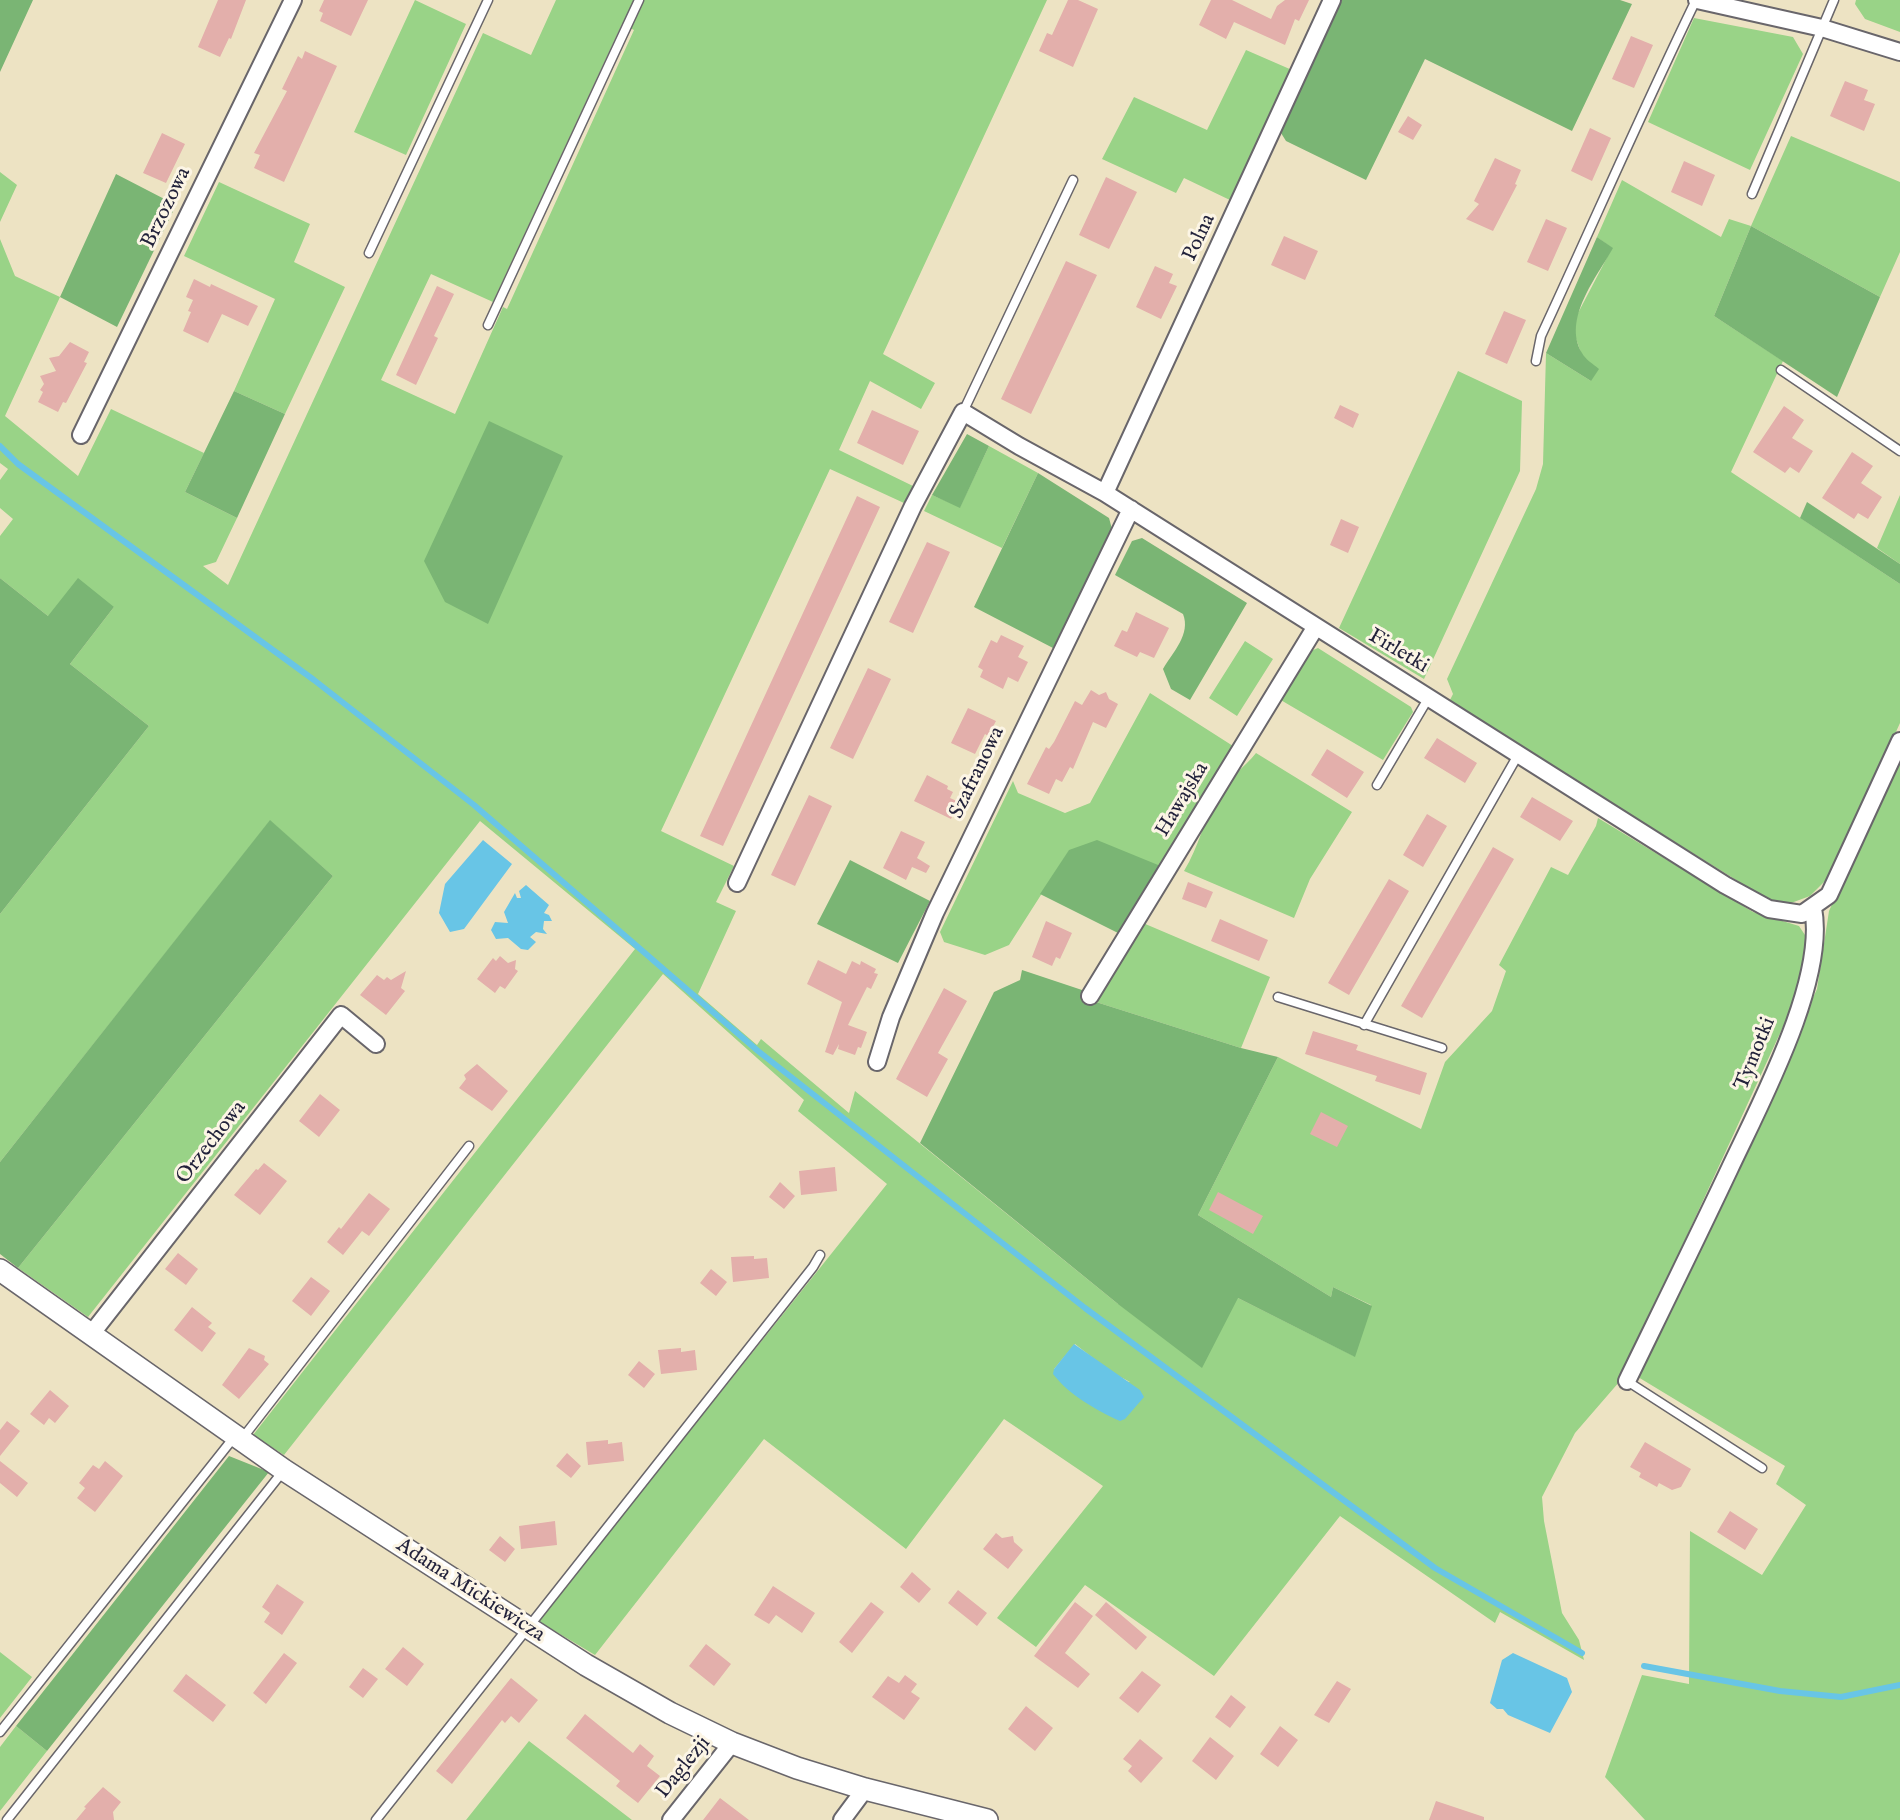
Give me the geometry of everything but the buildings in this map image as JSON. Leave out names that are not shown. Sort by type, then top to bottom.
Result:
[{"type":"street","name":"Brzozowa","points":[[81,435],[293,0]]},
{"type":"street","name":"Polna","points":[[1105,493],[1332,0]]},
{"type":"street","points":[[1696,0],[1822,28],[1900,52]]},
{"type":"street","name":"Firletki","points":[[963,412],[1131,509],[1315,628],[1429,697],[1725,885],[1769,909],[1795,914],[1813,908]]},
{"type":"street","points":[[737,883],[913,506],[963,412]]},
{"type":"street","name":"Szafranowa","points":[[877,1062],[891,1017],[935,913],[1131,509]]},
{"type":"street","name":"Hawajska","points":[[1090,996],[1315,628]]},
{"type":"street","points":[[1813,908],[1829,895],[1900,741]]},
{"type":"street","name":"Tymotki","points":[[1627,1381],[1770,1083],[1808,985],[1816,945],[1813,908]]},
{"type":"street","name":"Orzechowa","points":[[92,1333],[341,1015],[376,1044]]},
{"type":"street","name":"Adama Mickiewicza","points":[[0,1270],[284,1470],[526,1627],[670,1713],[732,1743],[865,1789],[987,1820]]},
{"type":"street","name":"Daglezji","points":[[671,1820],[732,1743]]},
{"type":"street","points":[[842,1820],[865,1789]]},
{"type":"lane","points":[[369,253],[489,0]]},
{"type":"lane","points":[[489,325],[639,0]]},
{"type":"lane","points":[[1536,361],[1541,336],[1612,185],[1644,106],[1696,0]]},
{"type":"lane","points":[[1752,194],[1834,0]]},
{"type":"lane","points":[[963,412],[1073,180]]},
{"type":"lane","points":[[1781,370],[1900,451]]},
{"type":"lane","points":[[1377,785],[1429,697]]},
{"type":"lane","points":[[1364,1025],[1518,755]]},
{"type":"lane","points":[[1278,997],[1442,1048]]},
{"type":"lane","points":[[0,1732],[238,1438],[469,1146]]},
{"type":"lane","points":[[376,1820],[526,1627],[813,1267],[820,1255]]},
{"type":"lane","points":[[1627,1381],[1762,1468]]},
{"type":"lane","points":[[7,1820],[284,1470]]},
{"type":"green space","points":[[0,0],[33,0],[0,72]]},
{"type":"green space","points":[[415,0],[466,24],[406,155],[354,132]]},
{"type":"green space","points":[[556,0],[1047,0],[883,354],[935,383],[921,409],[870,381],[839,450],[913,486],[904,503],[830,469],[661,831],[734,866],[716,902],[736,911],[698,994],[757,1045],[761,1039],[849,1113],[855,1091],[1118,1304],[1238,1298],[1354,1356],[1371,1305],[1333,1287],[1331,1297],[1198,1215],[1278,1057],[1421,1129],[1445,1062],[1492,1011],[1506,971],[1499,965],[1551,867],[1568,875],[1596,826],[1598,818],[1753,912],[1799,926],[1807,938],[1799,992],[1620,1381],[1575,1433],[1542,1497],[1544,1521],[1562,1613],[1579,1640],[1584,1660],[1500,1612],[1495,1623],[1340,1516],[1214,1676],[1085,1585],[1036,1647],[997,1618],[1103,1486],[1004,1419],[906,1549],[764,1439],[595,1655],[538,1621],[887,1184],[798,1111],[804,1100],[663,974],[284,1455],[253,1435],[635,949],[480,821],[88,1317],[18,1268],[333,876],[270,821],[0,1162],[0,914],[149,726],[70,664],[114,607],[48,616],[0,578],[0,536],[13,519],[0,508],[0,480],[8,469],[0,463],[0,239],[15,276],[60,297],[5,416],[78,476],[111,409],[204,453],[185,492],[237,518],[216,562],[203,566],[228,585],[483,33],[531,55]],"holes":[[[622,24],[634,30],[507,309],[503,307],[455,414],[381,380],[431,274],[493,302]],[[1075,1344],[1111,1372],[1130,1382],[1054,1369]]]},
{"type":"green space","points":[[1342,0],[1620,0],[1632,4],[1572,131],[1425,59],[1366,180],[1286,141],[1281,133]]},
{"type":"green space","points":[[1856,0],[1900,0],[1900,32],[1865,19],[1855,4]]},
{"type":"green space","points":[[1694,18],[1793,37],[1803,54],[1750,170],[1648,122]]},
{"type":"green space","points":[[1246,50],[1292,70],[1232,201],[1184,178],[1176,193],[1102,159],[1134,97],[1207,130]]},
{"type":"green space","points":[[1791,136],[1900,182],[1900,252],[1880,297],[1751,226]]},
{"type":"green space","points":[[0,172],[17,185],[0,222]]},
{"type":"green space","points":[[116,174],[176,205],[117,327],[60,297]]},
{"type":"green space","points":[[1622,180],[1721,237],[1729,219],[1751,226],[1714,316],[1783,361],[1731,472],[1900,584],[1900,723],[1831,875],[1810,896],[1791,903],[1770,901],[1449,702],[1453,694],[1447,679],[1536,489],[1543,464],[1546,353],[1591,381],[1574,333],[1577,315],[1612,248],[1597,237]]},
{"type":"green space","points":[[219,182],[310,224],[294,262],[345,287],[285,414],[234,391],[275,299],[184,256]]},
{"type":"green space","points":[[1751,226],[1880,297],[1837,397],[1714,316]]},
{"type":"green space","points":[[1597,237],[1613,248],[1584,299],[1576,326],[1577,340],[1582,353],[1599,369],[1591,381],[1546,353]]},
{"type":"green space","points":[[1458,371],[1522,401],[1520,471],[1424,679],[1339,628]]},
{"type":"green space","points":[[234,391],[285,414],[237,518],[185,492]]},
{"type":"green space","points":[[489,421],[563,456],[488,624],[445,602],[424,561]]},
{"type":"green space","points":[[967,434],[989,446],[960,508],[932,495]]},
{"type":"green space","points":[[989,446],[1038,473],[1002,548],[924,511],[932,495],[960,507]]},
{"type":"green space","points":[[1038,473],[1109,518],[1112,529],[1053,648],[974,607]]},
{"type":"green space","points":[[1900,495],[1900,564],[1877,548]]},
{"type":"green space","points":[[1807,502],[1900,564],[1900,584],[1800,518]]},
{"type":"green space","points":[[1142,538],[1247,603],[1190,700],[1171,689],[1163,669],[1183,636],[1185,621],[1183,614],[1115,575],[1132,541]]},
{"type":"green space","points":[[0,578],[48,616],[78,578],[114,607],[70,664],[149,726],[0,914]]},
{"type":"green space","points":[[1245,641],[1273,659],[1237,716],[1209,698]]},
{"type":"green space","points":[[1318,648],[1411,707],[1413,712],[1383,760],[1279,699],[1306,653]]},
{"type":"green space","points":[[1150,693],[1233,746],[1163,867],[1069,851],[1009,945],[985,955],[944,942],[940,932],[1013,781],[1018,793],[1065,813],[1090,803]]},
{"type":"green space","points":[[1256,753],[1352,812],[1310,879],[1294,918],[1184,871],[1218,794]]},
{"type":"green space","points":[[1900,756],[1900,1820],[1645,1820],[1605,1777],[1642,1675],[1689,1684],[1690,1531],[1762,1575],[1806,1505],[1776,1484],[1785,1466],[1638,1377],[1817,989],[1829,911]]},
{"type":"green space","points":[[270,820],[333,876],[18,1268],[0,1254],[0,1162]]},
{"type":"green space","points":[[1097,840],[1163,867],[1122,935],[1040,894],[1069,850]]},
{"type":"green space","points":[[850,860],[930,901],[898,963],[817,924]]},
{"type":"green space","points":[[1143,923],[1270,977],[1241,1048],[1096,1002]]},
{"type":"green space","points":[[1022,970],[1085,991],[1096,1002],[1241,1048],[1278,1057],[1198,1215],[1331,1297],[1333,1287],[1372,1306],[1355,1357],[1238,1298],[1202,1368],[1118,1304],[920,1143],[994,992],[1020,980]]},
{"type":"green space","points":[[229,1456],[269,1472],[47,1751],[16,1726]]},
{"type":"green space","points":[[0,1652],[32,1677],[0,1718]]},
{"type":"green space","points":[[16,1726],[47,1751],[0,1811],[0,1747]]},
{"type":"green space","points":[[529,1741],[632,1820],[466,1820]]},
{"type":"water","points":[[483,840],[512,864],[464,929],[450,932],[439,913],[445,884]]},
{"type":"water","points":[[526,885],[549,905],[544,913],[549,915],[552,921],[544,921],[543,929],[547,934],[536,932],[530,937],[536,942],[528,950],[521,949],[508,938],[496,939],[491,930],[495,922],[508,923],[504,912],[515,893],[517,898],[521,898],[519,891]]},
{"type":"water","points":[[1074,1344],[1140,1390],[1144,1397],[1125,1419],[1120,1421],[1084,1401],[1067,1389],[1053,1374],[1054,1369]]},
{"type":"water","points":[[1513,1653],[1567,1678],[1572,1692],[1550,1733],[1508,1715],[1503,1709],[1497,1709],[1490,1703],[1502,1660]]},
{"type":"waterway","points":[[0,446],[18,464],[314,680],[474,805],[758,1051],[1085,1308],[1435,1568],[1582,1653]]},
{"type":"waterway","points":[[1644,1666],[1780,1691],[1841,1697],[1900,1685]]}]
